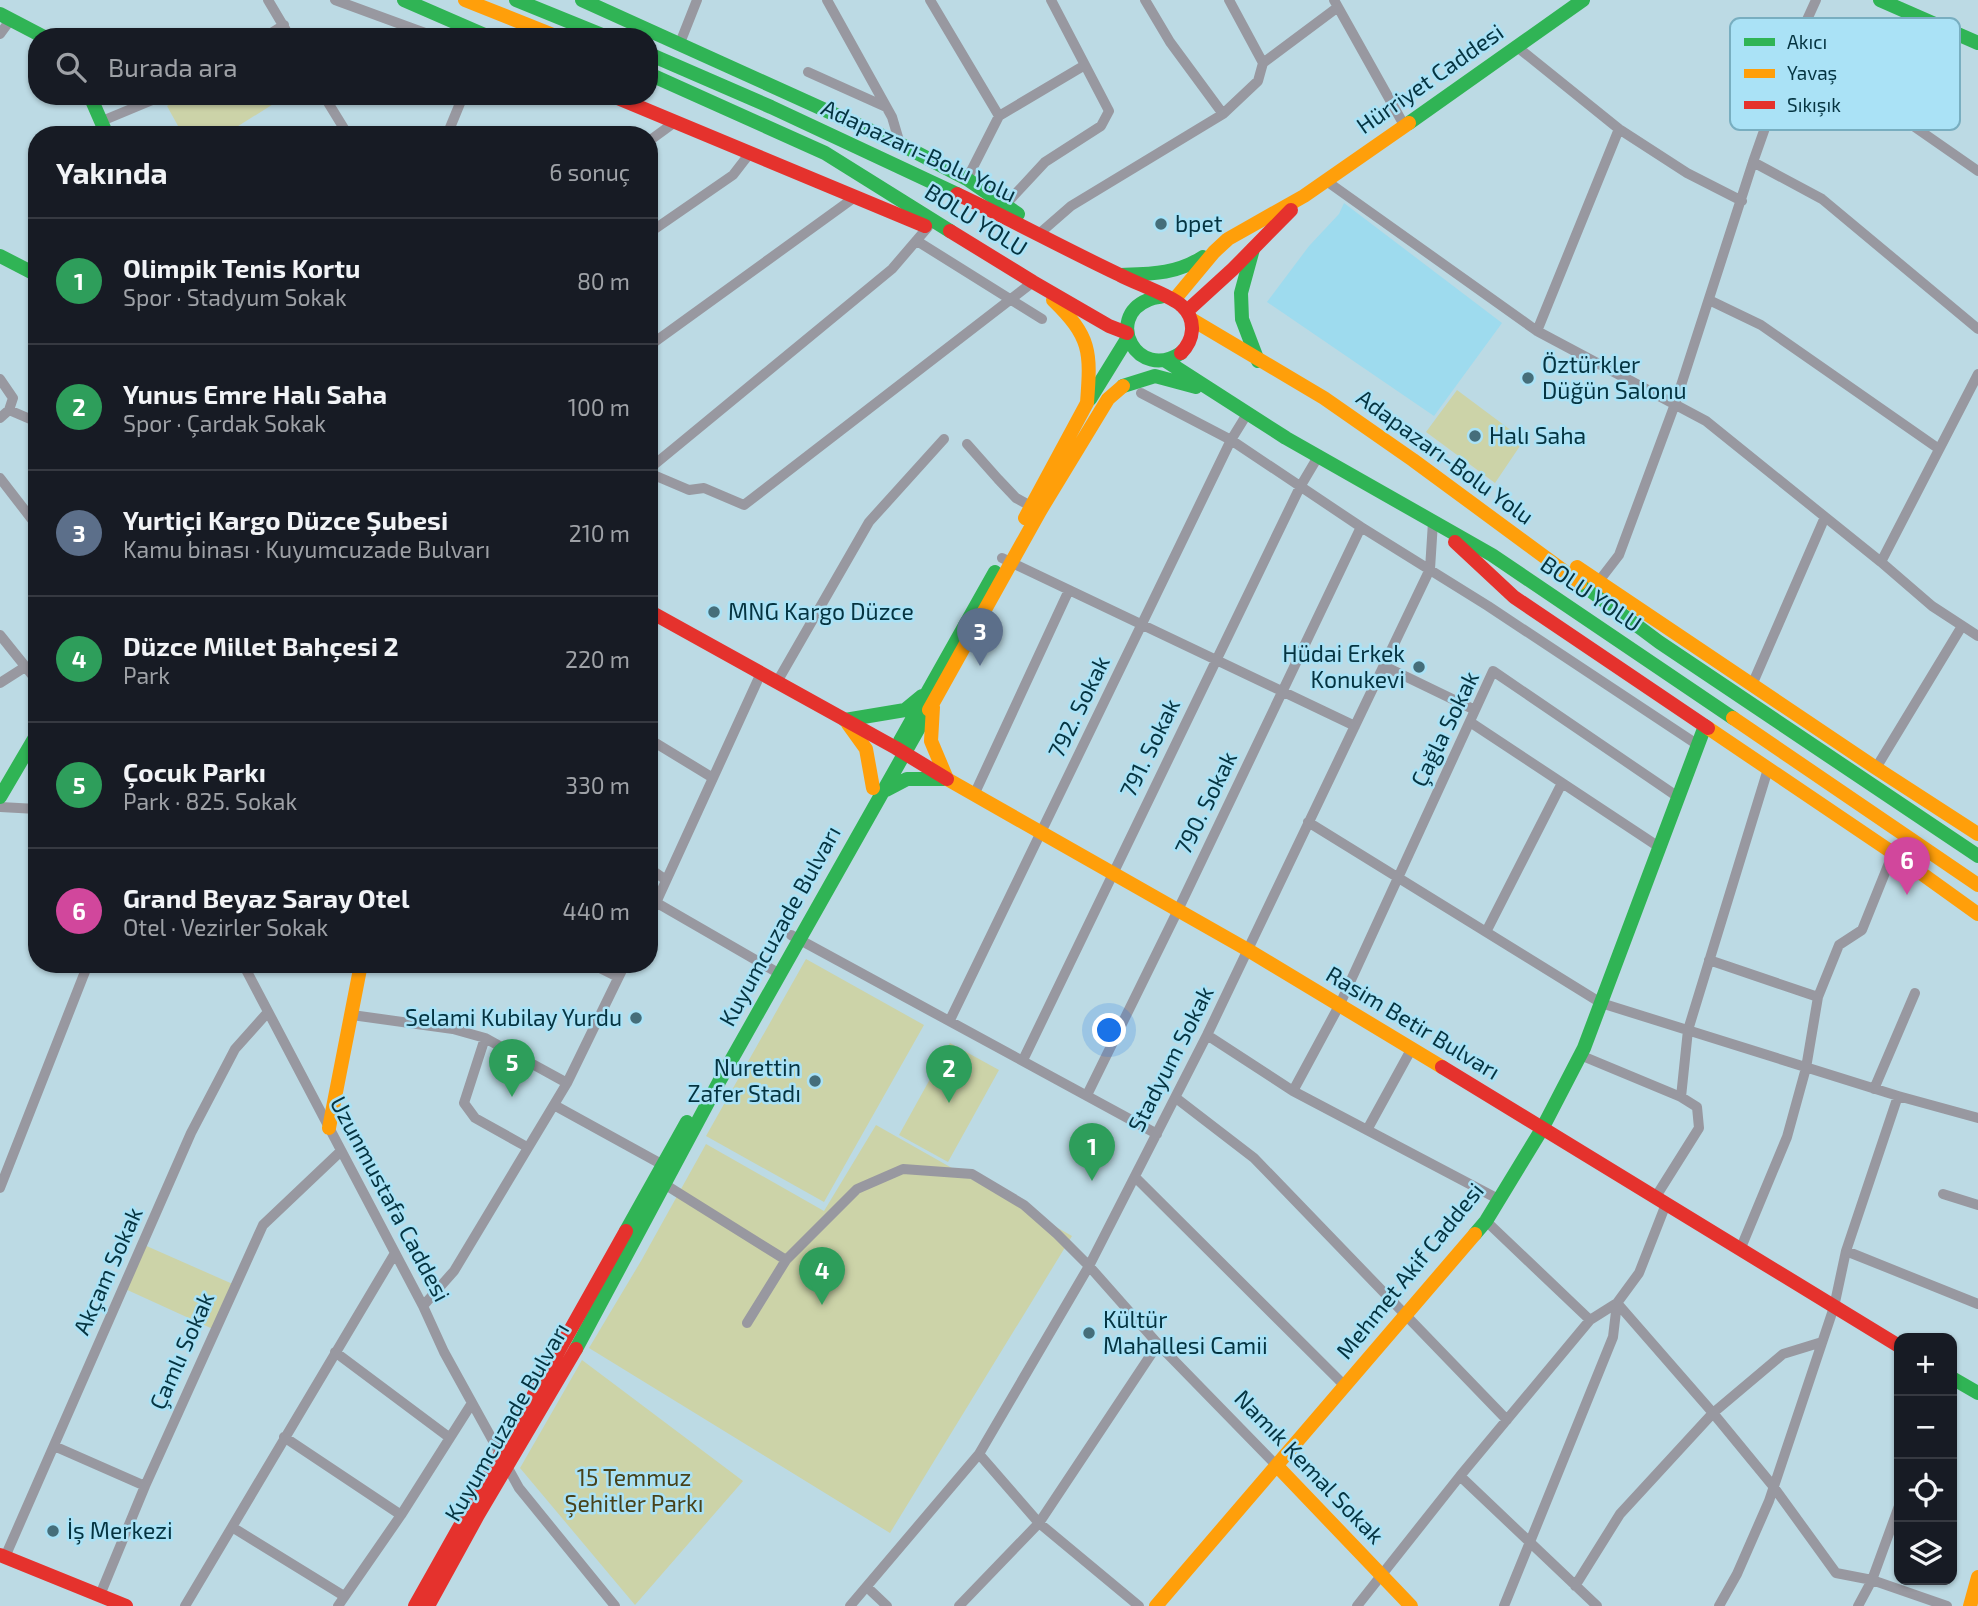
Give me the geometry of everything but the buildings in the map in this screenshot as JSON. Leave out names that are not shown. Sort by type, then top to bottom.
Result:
[{"type":"main road","points":[[404,0],[469,28]]},
{"type":"main road","points":[[465,0],[535,28]]},
{"type":"main road","points":[[516,0],[585,28]]},
{"type":"main road","points":[[582,0],[646,28]]},
{"type":"main road","name":"Hürriyet Caddesi","points":[[1170,298],[1214,251],[1228,240],[1304,195],[1583,0]]},
{"type":"main road","points":[[1880,0],[1921,18]]},
{"type":"main road","points":[[5,16],[28,28]]},
{"type":"main road","points":[[658,33],[900,145],[967,179],[1006,204],[1040,233]]},
{"type":"main road","points":[[1960,35],[1978,43]]},
{"type":"main road","name":"Adapazarı-Bolu Yolu","points":[[658,58],[720,82],[1040,233],[1118,275],[1170,298],[1189,315],[1258,361],[1324,398],[1413,460],[1659,642],[1978,856]]},
{"type":"main road","name":"BOLU YOLU","points":[[658,78],[825,153],[1037,284],[1127,336]]},
{"type":"main road","points":[[94,105],[103,126]]},
{"type":"main road","points":[[634,105],[979,248]]},
{"type":"main road","name":"Hürriyet Caddesi","points":[[1189,315],[1304,195]]},
{"type":"main road","points":[[1118,275],[1166,275],[1193,264],[1228,240]]},
{"type":"main road","points":[[1254,248],[1241,293],[1242,319],[1258,361]]},
{"type":"main road","points":[[0,256],[28,270]]},
{"type":"main road","points":[[1037,284],[1077,326],[1088,350],[1090,370],[1087,403]]},
{"type":"main road","points":[[1170,298],[1155,297],[1145,300],[1136,306],[1130,315],[1127,336],[1138,353],[1146,359],[1156,361],[1176,357],[1185,350],[1190,341],[1193,330],[1189,315]]},
{"type":"main road","name":"Kuyumcuzade Bulvarı","points":[[660,1181],[663,1165],[931,697],[1036,508],[1087,403],[1127,336]]},
{"type":"main road","name":"Kuyumcuzade Bulvarı","points":[[1036,508],[1108,399],[1146,359]]},
{"type":"main road","name":"BOLU YOLU","points":[[1166,361],[1247,414],[1492,555],[1978,885]]},
{"type":"main road","points":[[1123,386],[1155,376],[1210,391]]},
{"type":"main road","points":[[1413,460],[1978,834]]},
{"type":"main road","points":[[1433,522],[1514,597],[1893,853],[1978,915]]},
{"type":"main road","name":"Rasim Betir Bulvarı","points":[[658,616],[900,751],[1340,1004],[1894,1343]]},
{"type":"main road","points":[[931,697],[931,741],[947,779],[913,777],[895,782],[877,792],[866,749],[845,720],[905,710],[931,697]]},
{"type":"main road","name":"Mehmet Akif Caddesi","points":[[1156,1606],[1486,1222],[1500,1200],[1542,1129],[1580,1055],[1705,726]]},
{"type":"main road","points":[[0,797],[28,749]]},
{"type":"main road","name":"Kuyumcuzade Bulvarı","points":[[415,1606],[504,1459],[660,1181],[720,1080],[776,971]]},
{"type":"main road","points":[[329,1128],[359,973]]},
{"type":"main road","points":[[1957,1381],[1978,1393]]},
{"type":"main road","name":"Kuyumcuzade Bulvarı","points":[[428,1606],[504,1459]]},
{"type":"main road","name":"Namık Kemal Sokak","points":[[1277,1466],[1411,1606]]},
{"type":"main road","points":[[3,1556],[126,1606]]},
{"type":"main road","points":[[1970,1606],[1978,1577]]},
{"type":"street","points":[[268,0],[286,28]]},
{"type":"street","points":[[335,0],[411,28]]},
{"type":"street","points":[[680,43],[697,0]]},
{"type":"street","points":[[827,0],[892,117],[900,145]]},
{"type":"street","points":[[930,0],[999,116]]},
{"type":"street","points":[[1006,204],[1045,162],[1101,126],[1109,111],[1051,0]]},
{"type":"street","points":[[1145,0],[1170,42],[1223,114]]},
{"type":"street","points":[[1228,0],[1263,62]]},
{"type":"street","points":[[1808,18],[1816,0]]},
{"type":"street","points":[[1040,233],[1071,206],[1223,114],[1258,81],[1263,62],[1336,4],[1404,125]]},
{"type":"street","points":[[0,34],[5,16]]},
{"type":"street","points":[[279,28],[284,25]]},
{"type":"street","points":[[1516,46],[1619,130],[1686,173],[1742,201]]},
{"type":"street","points":[[967,179],[999,116],[1085,65]]},
{"type":"street","points":[[808,72],[886,107]]},
{"type":"street","points":[[108,126],[146,105]]},
{"type":"street","points":[[330,105],[342,126]]},
{"type":"street","points":[[451,126],[459,105]]},
{"type":"street","points":[[658,134],[675,122]]},
{"type":"street","points":[[1537,331],[1619,130]]},
{"type":"street","points":[[1599,581],[1619,555],[1675,404],[1764,130]]},
{"type":"street","points":[[1919,130],[1978,172]]},
{"type":"street","points":[[658,227],[733,175],[750,153]]},
{"type":"street","points":[[1753,162],[1822,199],[1978,329]]},
{"type":"street","points":[[1325,180],[1537,331],[1706,421],[1932,606],[1962,626],[1976,631]]},
{"type":"street","points":[[658,339],[855,197]]},
{"type":"street","points":[[658,464],[892,269],[928,227]]},
{"type":"street","points":[[917,241],[1042,319]]},
{"type":"street","points":[[658,475],[689,490],[704,488],[744,505],[1011,300],[1037,284]]},
{"type":"street","points":[[1709,300],[1762,325],[1939,449]]},
{"type":"street","points":[[1881,562],[1978,374]]},
{"type":"street","points":[[0,379],[13,398],[5,414],[28,420]]},
{"type":"street","points":[[1141,393],[1231,440],[1698,745]]},
{"type":"street","name":"792. Sokak","points":[[950,1020],[1231,440],[1247,414]]},
{"type":"street","points":[[776,682],[869,522],[944,439]]},
{"type":"street","points":[[967,444],[1017,498],[1036,508]]},
{"type":"street","name":"791. Sokak","points":[[1023,1060],[1300,487],[1319,455]]},
{"type":"street","points":[[0,478],[28,514]]},
{"type":"street","points":[[1752,685],[1825,517]]},
{"type":"street","points":[[1430,569],[1433,522]]},
{"type":"street","name":"790. Sokak","points":[[1087,1096],[1361,527]]},
{"type":"street","points":[[1007,560],[1355,726]]},
{"type":"street","name":"Stadyum Sokak","points":[[850,1606],[979,1454],[1089,1266],[1207,1035],[1430,569]]},
{"type":"street","points":[[974,795],[1069,590]]},
{"type":"street","points":[[1877,768],[1962,626]]},
{"type":"street","points":[[0,635],[28,670]]},
{"type":"street","points":[[1384,666],[1475,710]]},
{"type":"street","points":[[0,683],[25,667]]},
{"type":"street","name":"Çağla Sokak","points":[[1293,1091],[1340,1004],[1493,671],[1678,797]]},
{"type":"street","points":[[658,900],[761,673]]},
{"type":"street","points":[[1470,722],[1659,847]]},
{"type":"street","points":[[658,744],[713,778]]},
{"type":"street","points":[[1681,1097],[1688,1030],[1768,769]]},
{"type":"street","points":[[1486,932],[1562,783]]},
{"type":"street","points":[[0,807],[28,809]]},
{"type":"street","points":[[1308,822],[1601,1003],[1874,1089],[1978,1118]]},
{"type":"street","points":[[1740,1250],[1787,1137],[1806,1068],[1818,997],[1839,945],[1862,930],[1893,853]]},
{"type":"street","points":[[658,874],[666,880]]},
{"type":"street","points":[[658,904],[776,971]]},
{"type":"street","points":[[795,937],[1157,1134]]},
{"type":"street","points":[[1709,960],[1818,997]]},
{"type":"street","points":[[0,1188],[84,973]]},
{"type":"street","name":"Uzunmustafa Caddesi","points":[[248,973],[423,1306],[444,1352],[519,1488],[615,1606]]},
{"type":"street","points":[[609,973],[618,978]]},
{"type":"street","points":[[423,1306],[454,1271],[567,1083],[620,973]]},
{"type":"street","points":[[1874,1089],[1915,993]]},
{"type":"street","name":"Akçam Sokak","points":[[3,1556],[191,1133],[235,1049],[268,1012]]},
{"type":"street","points":[[352,1015],[453,1029],[485,1038],[567,1083]]},
{"type":"street","points":[[1207,1035],[1293,1091],[1500,1200]]},
{"type":"street","points":[[485,1038],[464,1103],[475,1118],[527,1147]]},
{"type":"street","points":[[1367,1130],[1412,1048]]},
{"type":"street","points":[[1357,1606],[1460,1476],[1590,1320],[1617,1303],[1639,1273],[1660,1201],[1699,1128],[1696,1107],[1681,1097],[1580,1055]]},
{"type":"street","points":[[1719,1606],[1737,1574],[1773,1486],[1834,1307],[1846,1251],[1898,1096]]},
{"type":"street","points":[[1176,1098],[1254,1158],[1507,1420]]},
{"type":"street","points":[[554,1104],[663,1165]]},
{"type":"street","name":"Çamlı Sokak","points":[[100,1595],[145,1486],[263,1225],[341,1151]]},
{"type":"street","name":"Namık Kemal Sokak","points":[[747,1323],[786,1260],[857,1189],[903,1169],[972,1174],[1024,1205],[1089,1266],[1158,1344],[1277,1466]]},
{"type":"street","points":[[1135,1177],[1345,1386]]},
{"type":"street","points":[[660,1181],[786,1260]]},
{"type":"street","points":[[1942,1194],[1978,1205]]},
{"type":"street","points":[[1486,1222],[1590,1320]]},
{"type":"street","points":[[1846,1251],[1978,1304]]},
{"type":"street","points":[[185,1606],[395,1253]]},
{"type":"street","points":[[1617,1303],[1773,1486],[1836,1573],[1872,1580],[1947,1606]]},
{"type":"street","points":[[1504,1606],[1613,1338],[1617,1303]]},
{"type":"street","points":[[1575,1586],[1620,1514],[1713,1413],[1783,1354],[1822,1342]]},
{"type":"street","points":[[959,1606],[1039,1523],[1158,1344]]},
{"type":"street","points":[[335,1352],[450,1438]]},
{"type":"street","points":[[232,1527],[341,1601],[401,1515],[472,1403]]},
{"type":"street","points":[[284,1437],[401,1515]]},
{"type":"street","points":[[54,1446],[145,1486]]},
{"type":"street","points":[[979,1454],[1039,1523],[1139,1606]]},
{"type":"street","points":[[1460,1476],[1575,1586],[1583,1601],[1597,1606]]},
{"type":"street","points":[[1858,1606],[1872,1580],[1894,1520]]},
{"type":"street","points":[[867,1587],[887,1606]]},
{"type":"shaded area","points":[[1344,203],[1502,323],[1434,416],[1267,302],[1309,246],[1339,214]]},
{"type":"green space","points":[[272,105],[238,126],[178,126],[167,106]]},
{"type":"green space","name":"Halı Saha","points":[[1457,390],[1524,440],[1495,483],[1426,432]]},
{"type":"green space","name":"Nurettin Zafer Stadı","points":[[806,959],[924,1025],[824,1202],[706,1136]]},
{"type":"green space","points":[[950,1043],[999,1070],[948,1162],[899,1135]]},
{"type":"green space","points":[[876,1125],[1072,1236],[890,1533],[589,1348],[706,1144],[824,1211]]},
{"type":"green space","points":[[142,1244],[235,1285],[215,1330],[123,1288]]},
{"type":"green space","name":"15 Temmuz Şehitler Parkı","points":[[582,1360],[743,1481],[635,1605],[520,1468]]},
{"type":"traffic: fast","points":[[404,0],[468,28]]},
{"type":"traffic: fast","points":[[516,0],[585,28]]},
{"type":"traffic: fast","points":[[582,0],[644,28]]},
{"type":"traffic: fast","points":[[1409,123],[1583,0]]},
{"type":"traffic: fast","points":[[1880,0],[1921,18]]},
{"type":"traffic: fast","points":[[0,14],[28,29]]},
{"type":"traffic: fast","points":[[658,34],[900,144],[967,179],[1018,214]]},
{"type":"traffic: fast","points":[[1960,35],[1978,43]]},
{"type":"traffic: fast","points":[[658,58],[771,107],[957,194]]},
{"type":"traffic: fast","points":[[658,78],[825,153],[950,231]]},
{"type":"traffic: fast","points":[[94,105],[103,126]]},
{"type":"traffic: fast","points":[[1253,249],[1241,293],[1242,319],[1258,361]]},
{"type":"traffic: fast","points":[[0,256],[28,270]]},
{"type":"traffic: fast","points":[[1121,275],[1174,270],[1203,257]]},
{"type":"traffic: fast","points":[[1165,296],[1150,299],[1135,309],[1128,320],[1128,332],[1132,344],[1140,354],[1151,359],[1165,360],[1181,353]]},
{"type":"traffic: fast","points":[[1090,399],[1127,339]]},
{"type":"traffic: fast","points":[[1166,361],[1286,438],[1492,555],[1733,718]]},
{"type":"traffic: fast","points":[[1123,386],[1155,376],[1196,387]]},
{"type":"traffic: fast","points":[[900,741],[995,572]]},
{"type":"traffic: fast","points":[[1580,583],[1659,642],[1978,856]]},
{"type":"traffic: fast","points":[[845,720],[905,710],[922,696]]},
{"type":"traffic: fast","points":[[576,1349],[720,1080],[929,710]]},
{"type":"traffic: fast","points":[[1475,1234],[1486,1221],[1542,1129],[1584,1048],[1705,726]]},
{"type":"traffic: fast","points":[[0,797],[28,749]]},
{"type":"traffic: fast","points":[[886,790],[907,779],[945,779]]},
{"type":"traffic: fast","points":[[626,1231],[687,1122]]},
{"type":"traffic: fast","points":[[1957,1381],[1978,1393]]},
{"type":"traffic: slow","points":[[465,0],[535,28]]},
{"type":"traffic: slow","points":[[1174,300],[1228,239],[1304,196],[1409,123]]},
{"type":"traffic: slow","points":[[1053,300],[1075,324],[1086,346],[1089,370],[1087,403]]},
{"type":"traffic: slow","points":[[1191,319],[1324,398],[1580,583]]},
{"type":"traffic: slow","points":[[929,710],[1040,511],[1108,399],[1123,386]]},
{"type":"traffic: slow","points":[[1025,518],[1087,403]]},
{"type":"traffic: slow","points":[[1577,567],[1978,834]]},
{"type":"traffic: slow","points":[[933,707],[931,741],[947,779]]},
{"type":"traffic: slow","points":[[1733,718],[1978,885]]},
{"type":"traffic: slow","points":[[848,724],[866,749],[873,788]]},
{"type":"traffic: slow","points":[[1708,728],[1978,914]]},
{"type":"traffic: slow","points":[[947,779],[1248,950],[1442,1067]]},
{"type":"traffic: slow","points":[[329,1128],[359,973]]},
{"type":"traffic: slow","points":[[1156,1606],[1475,1234]]},
{"type":"traffic: slow","points":[[1277,1466],[1411,1606]]},
{"type":"traffic: slow","points":[[1970,1606],[1978,1577]]},
{"type":"traffic: jam","points":[[635,105],[925,226]]},
{"type":"traffic: jam","points":[[957,194],[1177,302],[1187,312],[1192,324],[1189,342],[1181,353]]},
{"type":"traffic: jam","points":[[1187,311],[1291,210]]},
{"type":"traffic: jam","points":[[950,231],[1109,326],[1127,333]]},
{"type":"traffic: jam","points":[[1455,542],[1514,597],[1708,728]]},
{"type":"traffic: jam","points":[[658,616],[947,779]]},
{"type":"traffic: jam","points":[[1442,1067],[1894,1343]]},
{"type":"traffic: jam","points":[[415,1606],[626,1231]]},
{"type":"traffic: jam","points":[[428,1606],[576,1349]]},
{"type":"traffic: jam","points":[[0,1555],[126,1606]]},
{"type":"place","name":"bpet","points":[[1161,224]]},
{"type":"place","name":"Öztürkler Düğün Salonu","points":[[1528,378]]},
{"type":"place","name":"Halı Saha","points":[[1475,436]]},
{"type":"place","name":"MNG Kargo Düzce","points":[[714,612]]},
{"type":"place","name":"Yurtiçi Kargo Düzce Şubesi","points":[[980,666]]},
{"type":"place","name":"Hüdai Erkek Konukevi","points":[[1419,667]]},
{"type":"place","name":"Grand Beyaz Saray Otel","points":[[1907,895]]},
{"type":"place","name":"Selami Kubilay Yurdu","points":[[636,1018]]},
{"type":"place","name":"Nurettin Zafer Stadı","points":[[815,1081]]},
{"type":"place","name":"Çocuk Parkı","points":[[512,1097]]},
{"type":"place","name":"Yunus Emre Halı Saha","points":[[949,1103]]},
{"type":"place","name":"Olimpik Tenis Kortu","points":[[1092,1181]]},
{"type":"place","name":"Düzce Millet Bahçesi 2","points":[[822,1305]]},
{"type":"place","name":"Kültür Mahallesi Camii","points":[[1089,1333]]},
{"type":"place","name":"İş Merkezi","points":[[53,1531]]}]
